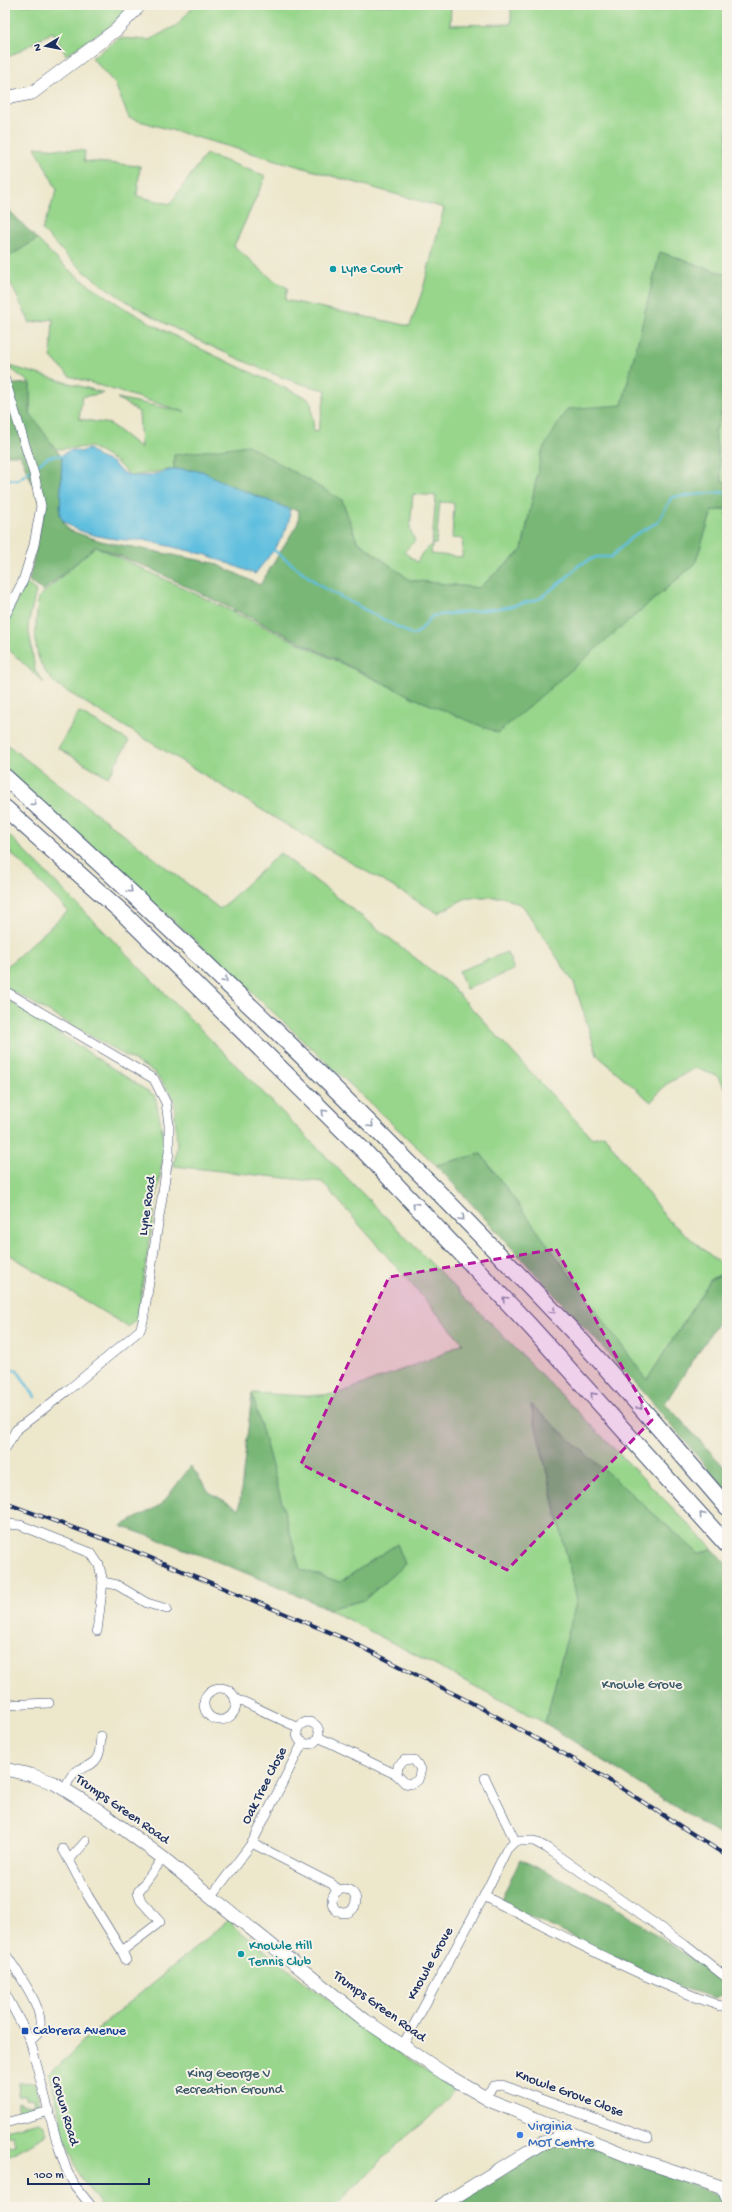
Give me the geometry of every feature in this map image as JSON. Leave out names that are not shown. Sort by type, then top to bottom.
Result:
[{"type":"highway","points":[[5,777],[205,960],[443,1198],[564,1323],[727,1507]]},
{"type":"highway","points":[[5,808],[124,914],[364,1151],[531,1327],[727,1545]]},
{"type":"street","points":[[5,98],[32,93],[116,30],[140,5]]},
{"type":"street","points":[[5,380],[33,469],[41,506],[34,545],[23,581],[5,616]]},
{"type":"street","name":"Lyne Road","points":[[5,991],[154,1079],[166,1102],[169,1125],[169,1152],[157,1240],[143,1321],[140,1330],[67,1391],[16,1430],[5,1449]]},
{"type":"street","points":[[5,1524],[20,1524],[91,1553],[99,1564],[103,1582],[97,1631]]},
{"type":"street","points":[[103,1582],[117,1584],[147,1603],[167,1609]]},
{"type":"street","points":[[235,1700],[244,1702],[296,1727],[301,1723],[312,1724],[318,1729],[320,1738],[397,1776]]},
{"type":"street","points":[[5,1704],[49,1703]]},
{"type":"street","name":"Oak Tree Close","points":[[296,1727],[297,1736],[303,1742],[312,1744],[320,1738]]},
{"type":"street","points":[[64,1790],[74,1773],[91,1764],[97,1758],[101,1736]]},
{"type":"street","name":"Oak Tree Close","points":[[211,1896],[252,1843],[303,1742]]},
{"type":"street","name":"Trumps Green Road","points":[[5,1769],[42,1778],[98,1810],[211,1896],[343,2004],[445,2074],[484,2097],[504,2107],[567,2130],[631,2157],[724,2188]]},
{"type":"street","points":[[485,1778],[515,1841],[534,1841],[547,1848],[685,1945],[727,1978]]},
{"type":"street","points":[[69,1860],[86,1840]]},
{"type":"street","name":"Knowle Grove","points":[[403,2046],[484,1896],[507,1849],[515,1841]]},
{"type":"street","name":"Oak Tree Close","points":[[252,1843],[332,1884],[338,1890]]},
{"type":"street","points":[[63,1849],[88,1896],[126,1960]]},
{"type":"street","points":[[122,1951],[163,1920],[141,1901],[138,1892],[163,1858]]},
{"type":"street","points":[[484,1896],[573,1941],[676,1989],[720,2006],[727,2005]]},
{"type":"street","points":[[5,1953],[40,2013],[40,2026],[34,2038],[30,2040]]},
{"type":"street","name":"Crown Road","points":[[5,1994],[30,2040],[57,2142],[67,2171],[75,2186],[92,2207]]},
{"type":"street","name":"Knowle Grove Close","points":[[484,2097],[494,2086],[502,2085],[648,2138]]},
{"type":"street","points":[[5,2123],[50,2111]]},
{"type":"street","points":[[542,2142],[543,2131],[548,2124]]},
{"type":"street","points":[[440,2207],[542,2142],[552,2141],[567,2130]]},
{"type":"street","points":[[724,2188],[727,2202]]},
{"type":"highlighted area","points":[[556,1249],[652,1420],[507,1570],[301,1464],[389,1277]]},
{"type":"green space","points":[[5,5],[129,5],[115,23],[66,55],[53,32],[5,59]]},
{"type":"green space","points":[[195,5],[451,5],[450,25],[511,24],[511,5],[727,5],[727,275],[660,252],[622,405],[542,451],[522,550],[479,588],[410,580],[357,541],[342,500],[174,455],[174,469],[131,476],[115,461],[91,447],[55,449],[30,413],[30,383],[6,365],[104,393],[82,397],[79,419],[110,424],[141,448],[139,412],[117,398],[185,412],[69,376],[51,357],[53,319],[30,323],[5,272],[5,259],[37,239],[68,269],[125,308],[185,341],[311,400],[314,432],[318,431],[326,390],[280,377],[198,340],[121,298],[86,273],[42,230],[57,190],[35,147],[85,151],[84,161],[140,166],[137,196],[170,204],[206,154],[266,176],[234,246],[273,280],[288,288],[285,300],[410,326],[423,289],[444,208],[129,118],[115,84],[92,58],[119,38],[149,40],[177,25]],"holes":[[[413,494],[436,496],[432,544],[422,553],[417,562],[404,552],[415,541],[410,529]],[[440,502],[454,503],[452,538],[463,539],[462,557],[431,554],[432,544],[436,544]]]},
{"type":"green space","points":[[5,206],[37,239],[5,259]]},
{"type":"green space","points":[[660,252],[727,275],[727,398],[715,433],[722,481],[727,483],[727,509],[712,511],[695,564],[498,733],[414,698],[153,570],[96,546],[43,591],[29,581],[44,510],[20,455],[5,455],[5,385],[30,383],[30,413],[62,458],[60,515],[68,530],[101,541],[214,563],[260,585],[298,523],[299,510],[289,509],[227,484],[202,471],[174,469],[174,455],[248,445],[342,500],[357,541],[410,580],[479,588],[522,550],[542,451],[567,409],[622,405]]},
{"type":"green space","points":[[727,398],[727,483],[722,481],[715,433]]},
{"type":"green space","points":[[727,509],[727,1090],[717,1076],[695,1068],[665,1085],[651,1102],[597,1055],[574,983],[523,906],[503,897],[468,897],[438,913],[300,833],[58,686],[48,676],[38,656],[36,634],[38,598],[95,546],[414,698],[498,732],[695,564],[712,511]]},
{"type":"green space","points":[[26,583],[36,591],[28,625],[35,670],[44,683],[5,646],[5,625]]},
{"type":"green space","points":[[79,712],[129,741],[108,777],[58,748]]},
{"type":"green space","points":[[5,743],[220,909],[280,853],[450,985],[592,1138],[604,1135],[667,1219],[715,1259],[727,1266],[727,1272],[711,1279],[647,1380],[481,1154],[436,1165],[241,982],[5,768]]},
{"type":"green space","points":[[5,831],[712,1548],[699,1554],[531,1406],[577,1599],[545,1723],[328,1609],[364,1600],[405,1564],[397,1544],[340,1582],[300,1569],[252,1393],[307,1396],[337,1394],[436,1357],[463,1343],[322,1182],[174,1166],[177,1145],[174,1098],[154,1072],[5,987],[5,968],[68,911],[5,847]]},
{"type":"green space","points":[[507,952],[514,970],[466,989],[459,971]]},
{"type":"green space","points":[[5,998],[155,1096],[165,1144],[137,1319],[128,1327],[5,1252]]},
{"type":"green space","points":[[481,1154],[647,1380],[711,1279],[727,1272],[727,1309],[665,1403],[727,1470],[727,1492],[647,1396],[436,1165]]},
{"type":"green space","points":[[252,1393],[300,1569],[340,1582],[397,1544],[405,1564],[364,1600],[328,1609],[226,1565],[121,1526],[161,1505],[191,1466],[209,1492],[239,1509]]},
{"type":"green space","name":"Knowle Grove","points":[[531,1405],[699,1554],[712,1548],[727,1565],[727,1840],[545,1723],[577,1599]]},
{"type":"green space","points":[[520,1859],[613,1905],[707,1969],[727,1988],[727,1992],[716,1998],[676,1986],[500,1902]]},
{"type":"green space","name":"King George V Recreation Ground","points":[[229,1920],[242,1933],[387,2046],[455,2089],[429,2118],[401,2141],[334,2207],[102,2207],[90,2192],[74,2161],[63,2127],[50,2074],[83,2041]]},
{"type":"green space","points":[[35,2082],[40,2105],[34,2109],[17,2114],[18,2102],[21,2103],[21,2105],[34,2106],[35,2100],[26,2099],[26,2095],[18,2095],[19,2083]]},
{"type":"green space","points":[[39,2122],[44,2126],[47,2135],[5,2158],[5,2147],[15,2145],[13,2135],[5,2136],[5,2130]]},
{"type":"green space","points":[[570,2139],[719,2195],[726,2207],[453,2207],[554,2143]]},
{"type":"water","points":[[89,449],[98,457],[113,463],[120,471],[131,476],[149,476],[174,469],[202,471],[227,484],[289,509],[289,517],[284,534],[255,574],[207,555],[143,540],[123,540],[97,536],[73,528],[65,522],[60,515],[62,458],[64,453],[73,450],[80,452]]},
{"type":"waterway","points":[[34,468],[50,457],[63,456],[65,458]]},
{"type":"waterway","points":[[5,479],[18,480],[30,471]]},
{"type":"waterway","points":[[271,548],[322,587],[413,635],[420,631],[432,616],[508,607],[539,599],[566,578],[579,565],[596,557],[611,557],[633,536],[658,522],[672,497],[723,492],[727,493]]},
{"type":"waterway","points":[[5,1369],[17,1370],[35,1397]]},
{"type":"railway","points":[[5,1503],[115,1543],[348,1640],[472,1703],[593,1770],[727,1856]]},
{"type":"place","name":"Lyne Court","points":[[333,269]]},
{"type":"place","name":"Knowle Hill Tennis Club","points":[[241,1954]]},
{"type":"place","name":"Cabrera Avenue","points":[[25,2031]]},
{"type":"place","name":"Virginia MOT Centre","points":[[520,2135]]}]
